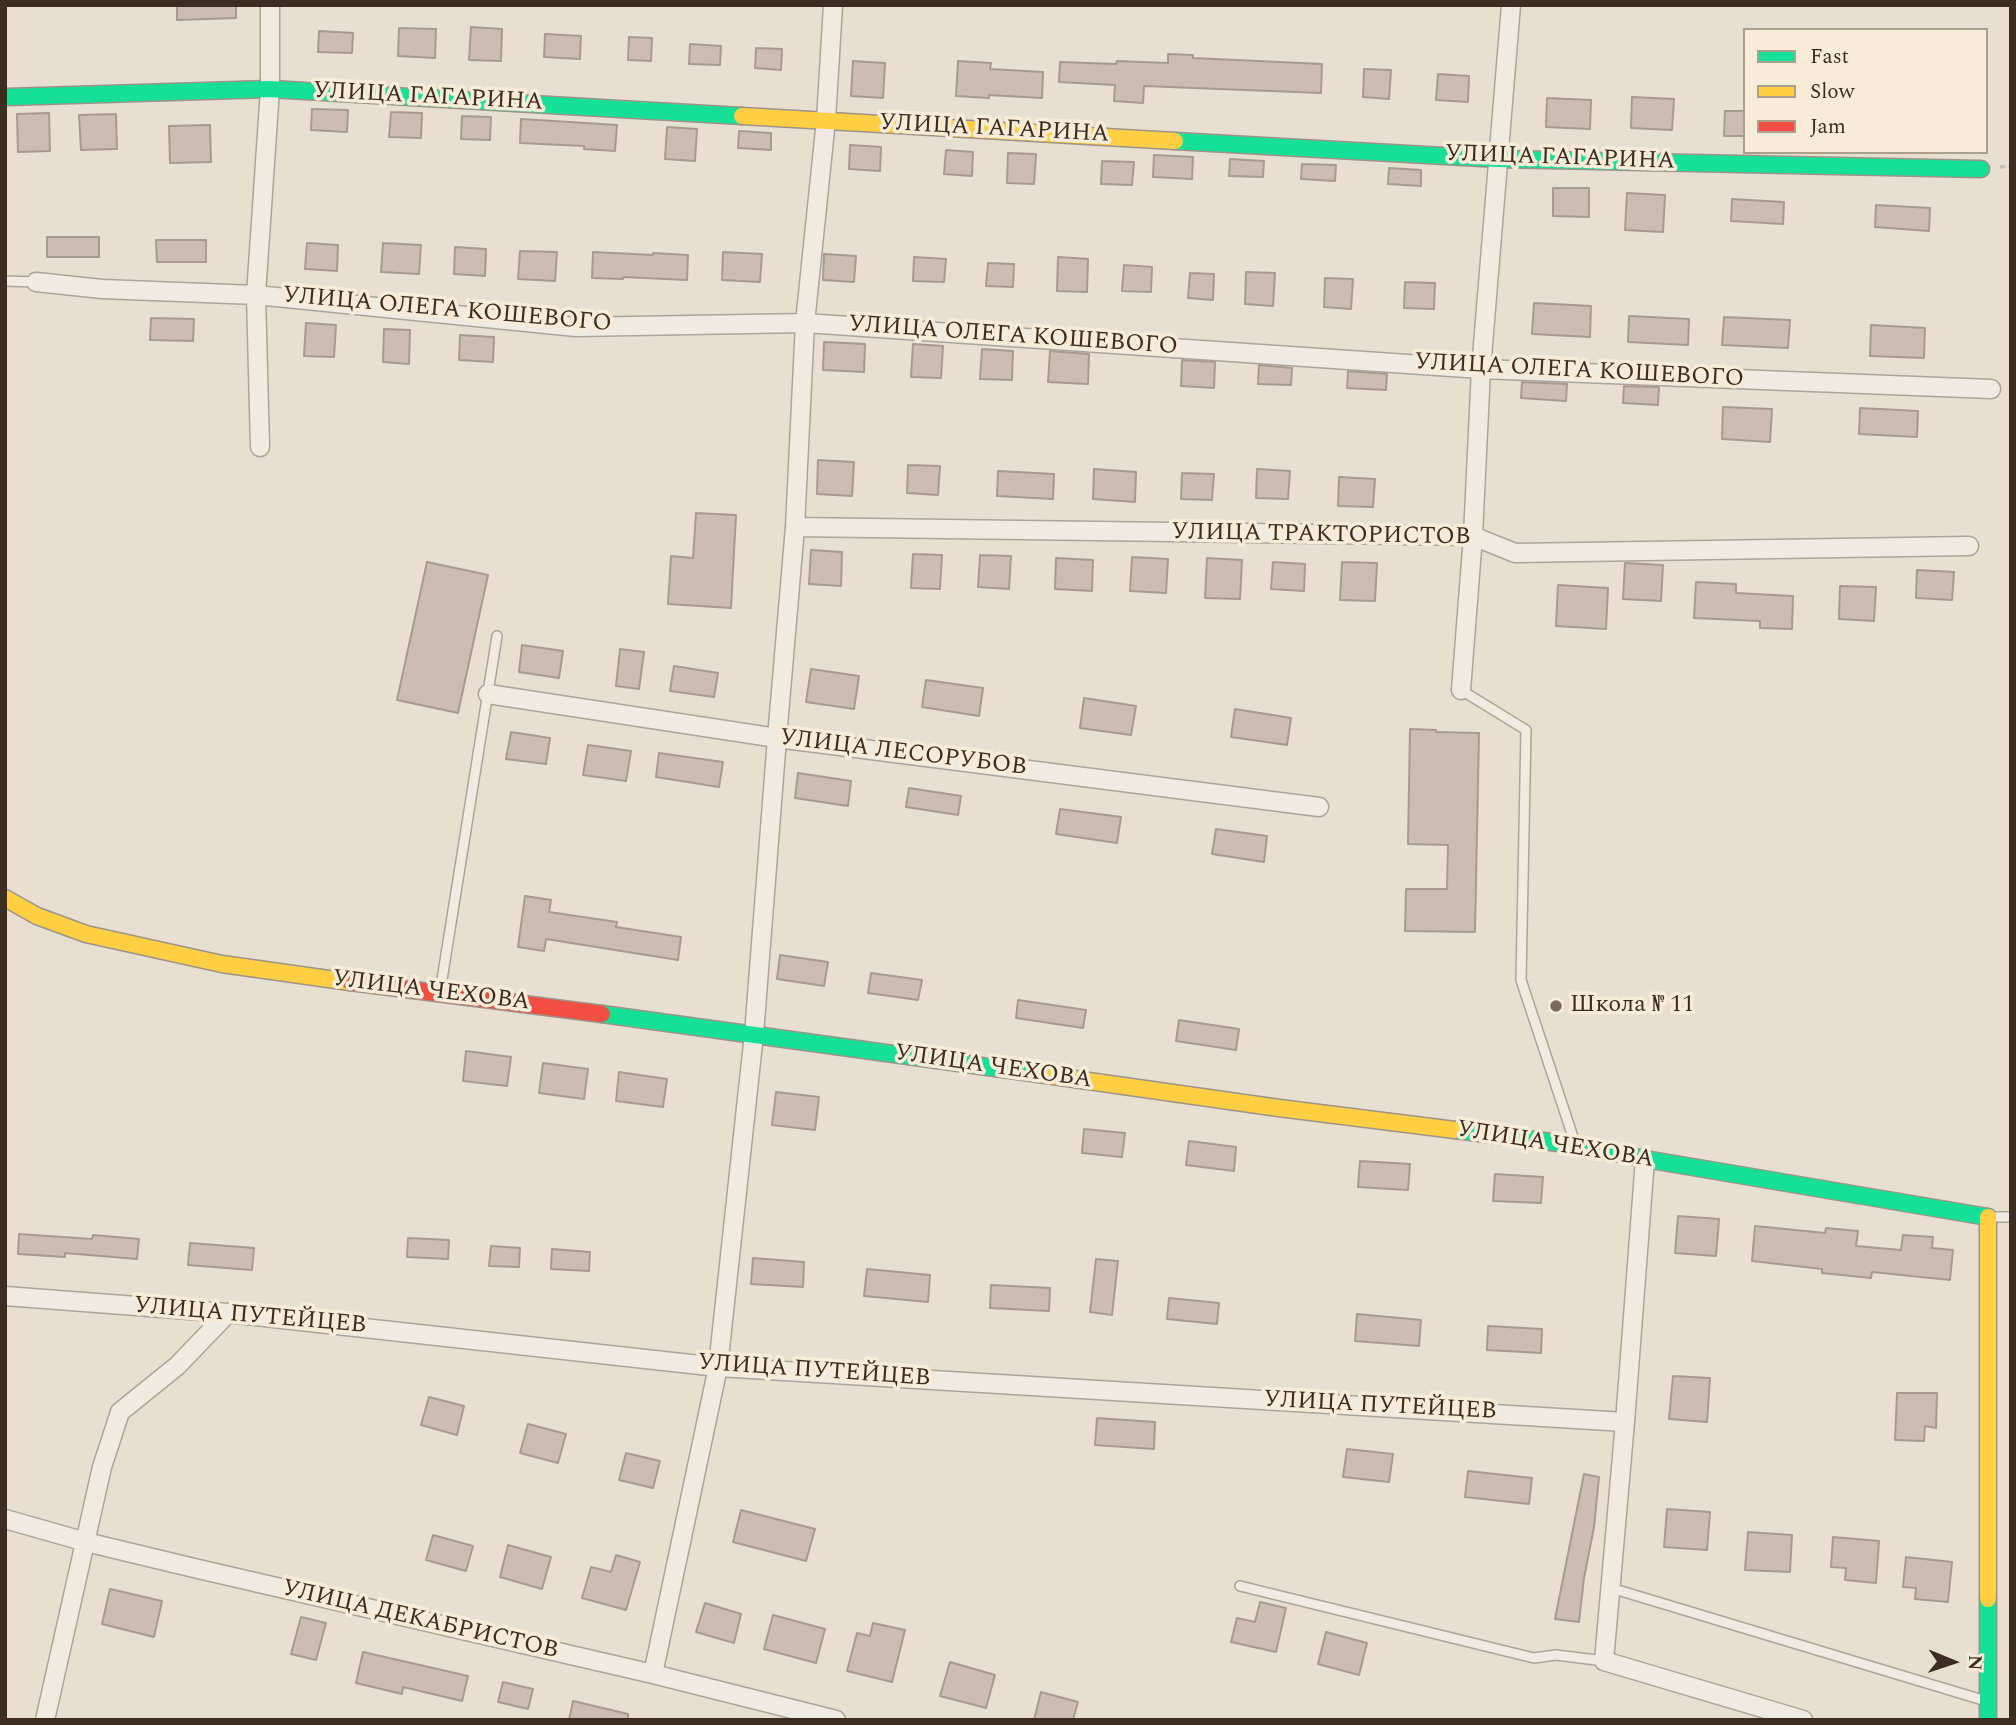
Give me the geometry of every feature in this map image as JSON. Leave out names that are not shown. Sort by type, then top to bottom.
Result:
[{"type":"street","points":[[260,447],[256,295],[270,89],[270,5]]},
{"type":"street","points":[[653,1674],[718,1367],[754,1034],[796,527],[806,323],[827,120],[833,5]]},
{"type":"street","points":[[1461,690],[1482,369],[1511,5]]},
{"type":"street","name":"УЛИЦА ГАГАРИНА","points":[[7,97],[270,89],[1499,159],[1981,169]]},
{"type":"street","name":"УЛИЦА ОЛЕГА КОШЕВОГО","points":[[36,282],[102,289],[256,295],[576,327],[806,323],[1482,369],[1991,389]]},
{"type":"street","name":"УЛИЦА ТРАКТОРИСТОВ","points":[[796,527],[1472,536],[1515,553],[1969,546]]},
{"type":"street","name":"УЛИЦА ЛЕСОРУБОВ","points":[[488,694],[777,738],[1319,807]]},
{"type":"street","name":"УЛИЦА ЧЕХОВА","points":[[5,898],[37,916],[86,934],[222,964],[754,1034],[1279,1108],[1575,1145],[1988,1217]]},
{"type":"street","points":[[1645,1159],[1604,1661],[1803,1720]]},
{"type":"street","points":[[1988,1217],[1988,1720]]},
{"type":"street","name":"УЛИЦА ПУТЕЙЦЕВ","points":[[5,1296],[228,1312],[718,1367],[1625,1422]]},
{"type":"street","points":[[45,1720],[102,1467],[120,1412],[177,1366],[228,1312]]},
{"type":"street","name":"УЛИЦА ДЕКАБРИСТОВ","points":[[5,1519],[194,1569],[653,1674],[836,1720]]},
{"type":"lane","points":[[5,281],[36,282]]},
{"type":"lane","points":[[439,993],[497,636]]},
{"type":"lane","points":[[1461,690],[1526,730],[1521,980],[1575,1145]]},
{"type":"lane","points":[[1988,1217],[2011,1217]]},
{"type":"lane","points":[[1240,1586],[1534,1658],[1556,1655],[1604,1661]]},
{"type":"lane","points":[[1611,1588],[1987,1702]]},
{"type":"building","points":[[177,5],[236,5],[236,18],[177,20]]},
{"type":"building","points":[[471,27],[502,29],[501,61],[469,60]]},
{"type":"building","points":[[399,28],[436,29],[435,58],[398,56]]},
{"type":"building","points":[[319,31],[353,33],[352,53],[318,52]]},
{"type":"building","points":[[545,34],[581,36],[580,59],[544,57]]},
{"type":"building","points":[[629,37],[652,38],[651,61],[628,60]]},
{"type":"building","points":[[690,44],[721,46],[720,65],[689,64]]},
{"type":"building","points":[[756,48],[782,49],[781,70],[755,68]]},
{"type":"building","points":[[1168,54],[1193,55],[1193,58],[1322,64],[1321,93],[1144,86],[1143,103],[1114,101],[1115,85],[1059,82],[1060,62],[1168,63]]},
{"type":"building","points":[[853,61],[885,63],[883,98],[851,96]]},
{"type":"building","points":[[958,61],[991,63],[990,69],[1043,72],[1042,98],[956,96]]},
{"type":"building","points":[[1364,69],[1391,70],[1389,99],[1363,97]]},
{"type":"building","points":[[1438,74],[1469,76],[1468,102],[1436,100]]},
{"type":"building","points":[[1632,97],[1674,99],[1672,130],[1631,128]]},
{"type":"building","points":[[1547,98],[1591,100],[1590,129],[1546,127]]},
{"type":"building","points":[[312,109],[348,110],[347,132],[311,130]]},
{"type":"building","points":[[1725,111],[1743,111],[1743,136],[1724,136]]},
{"type":"building","points":[[391,112],[422,113],[421,138],[389,137]]},
{"type":"building","points":[[49,113],[50,151],[18,152],[17,114]]},
{"type":"building","points":[[116,114],[117,149],[81,150],[79,115]]},
{"type":"building","points":[[462,116],[491,117],[490,140],[461,139]]},
{"type":"building","points":[[521,119],[617,125],[615,151],[584,149],[584,146],[520,143]]},
{"type":"building","points":[[210,125],[211,162],[170,163],[169,126]]},
{"type":"building","points":[[667,127],[697,129],[695,161],[665,159]]},
{"type":"building","points":[[739,131],[771,133],[771,150],[738,148]]},
{"type":"building","points":[[850,145],[881,147],[880,171],[849,169]]},
{"type":"building","points":[[946,150],[973,152],[972,176],[944,174]]},
{"type":"building","points":[[1008,153],[1036,154],[1034,184],[1007,183]]},
{"type":"building","points":[[1154,155],[1193,157],[1192,179],[1153,177]]},
{"type":"building","points":[[1230,159],[1264,161],[1263,177],[1229,176]]},
{"type":"building","points":[[1102,161],[1134,162],[1132,185],[1101,184]]},
{"type":"building","points":[[1302,164],[1336,165],[1335,181],[1301,179]]},
{"type":"building","points":[[1389,168],[1421,170],[1421,186],[1388,184]]},
{"type":"building","points":[[1553,188],[1589,188],[1589,217],[1553,216]]},
{"type":"building","points":[[1627,193],[1665,195],[1663,232],[1625,230]]},
{"type":"building","points":[[1732,199],[1784,202],[1783,224],[1731,221]]},
{"type":"building","points":[[1876,205],[1930,208],[1929,231],[1875,227]]},
{"type":"building","points":[[47,237],[99,237],[99,257],[47,257]]},
{"type":"building","points":[[156,240],[206,240],[206,262],[157,262]]},
{"type":"building","points":[[307,243],[338,245],[337,271],[305,269]]},
{"type":"building","points":[[383,243],[421,245],[419,274],[381,272]]},
{"type":"building","points":[[455,247],[486,249],[485,276],[454,274]]},
{"type":"building","points":[[520,251],[557,252],[555,281],[518,279]]},
{"type":"building","points":[[593,252],[688,255],[687,280],[592,278]]},
{"type":"building","points":[[723,252],[762,254],[760,282],[722,280]]},
{"type":"building","points":[[824,254],[856,256],[854,282],[823,280]]},
{"type":"building","points":[[914,257],[946,259],[944,282],[913,281]]},
{"type":"building","points":[[1058,257],[1088,259],[1087,292],[1057,291]]},
{"type":"building","points":[[988,263],[1014,264],[1013,287],[986,286]]},
{"type":"building","points":[[1124,265],[1152,267],[1151,292],[1122,291]]},
{"type":"building","points":[[1246,272],[1275,273],[1273,306],[1245,304]]},
{"type":"building","points":[[1190,273],[1214,274],[1213,300],[1188,298]]},
{"type":"building","points":[[1325,278],[1353,279],[1351,309],[1324,307]]},
{"type":"building","points":[[1405,282],[1435,283],[1434,309],[1404,308]]},
{"type":"building","points":[[1534,303],[1591,306],[1590,337],[1532,334]]},
{"type":"building","points":[[1629,316],[1689,319],[1688,345],[1628,342]]},
{"type":"building","points":[[1724,317],[1790,320],[1788,348],[1722,345]]},
{"type":"building","points":[[151,318],[194,319],[193,341],[150,340]]},
{"type":"building","points":[[306,323],[336,325],[334,357],[304,356]]},
{"type":"building","points":[[1871,325],[1925,328],[1924,358],[1870,356]]},
{"type":"building","points":[[384,329],[410,330],[409,364],[383,362]]},
{"type":"building","points":[[460,335],[494,337],[493,362],[459,360]]},
{"type":"building","points":[[824,342],[865,344],[864,372],[823,370]]},
{"type":"building","points":[[913,344],[943,346],[941,378],[911,377]]},
{"type":"building","points":[[982,349],[1013,351],[1012,380],[980,379]]},
{"type":"building","points":[[1050,351],[1089,354],[1088,384],[1048,382]]},
{"type":"building","points":[[1182,360],[1215,362],[1214,388],[1181,386]]},
{"type":"building","points":[[1259,365],[1292,368],[1291,385],[1258,384]]},
{"type":"building","points":[[1348,371],[1387,374],[1386,390],[1347,388]]},
{"type":"building","points":[[1522,382],[1567,384],[1566,401],[1521,398]]},
{"type":"building","points":[[1624,386],[1659,387],[1658,405],[1623,403]]},
{"type":"building","points":[[1723,407],[1772,409],[1770,442],[1722,439]]},
{"type":"building","points":[[1860,408],[1918,411],[1917,437],[1859,434]]},
{"type":"building","points":[[818,460],[854,462],[852,496],[817,494]]},
{"type":"building","points":[[908,465],[940,466],[938,495],[907,493]]},
{"type":"building","points":[[1094,469],[1136,472],[1135,502],[1093,499]]},
{"type":"building","points":[[1257,469],[1290,471],[1288,499],[1256,498]]},
{"type":"building","points":[[998,471],[1054,474],[1053,499],[997,496]]},
{"type":"building","points":[[1182,473],[1214,474],[1212,500],[1181,499]]},
{"type":"building","points":[[1339,477],[1375,479],[1373,507],[1338,506]]},
{"type":"building","points":[[696,513],[736,515],[731,608],[668,604],[671,556],[693,558]]},
{"type":"building","points":[[811,550],[842,552],[841,586],[809,584]]},
{"type":"building","points":[[913,554],[942,555],[940,589],[911,588]]},
{"type":"building","points":[[980,555],[1011,556],[1009,589],[978,587]]},
{"type":"building","points":[[1132,557],[1168,559],[1166,593],[1130,591]]},
{"type":"building","points":[[1056,558],[1093,560],[1092,591],[1055,589]]},
{"type":"building","points":[[1207,558],[1242,560],[1240,599],[1205,598]]},
{"type":"building","points":[[427,562],[488,575],[458,713],[397,700]]},
{"type":"building","points":[[1273,562],[1305,564],[1304,591],[1271,589]]},
{"type":"building","points":[[1342,562],[1377,563],[1375,601],[1340,600]]},
{"type":"building","points":[[1625,563],[1663,565],[1661,601],[1623,599]]},
{"type":"building","points":[[1917,570],[1954,572],[1952,600],[1916,598]]},
{"type":"building","points":[[1696,582],[1736,584],[1736,593],[1793,596],[1792,629],[1760,628],[1760,621],[1694,618]]},
{"type":"building","points":[[1558,585],[1608,588],[1606,629],[1556,626]]},
{"type":"building","points":[[1840,586],[1876,587],[1874,621],[1839,619]]},
{"type":"building","points":[[522,645],[563,651],[559,678],[519,672]]},
{"type":"building","points":[[620,649],[644,652],[639,689],[616,686]]},
{"type":"building","points":[[674,666],[718,673],[714,697],[670,691]]},
{"type":"building","points":[[811,669],[859,676],[854,709],[806,702]]},
{"type":"building","points":[[926,680],[983,688],[979,716],[922,707]]},
{"type":"building","points":[[1084,698],[1136,706],[1131,735],[1080,728]]},
{"type":"building","points":[[1235,709],[1291,718],[1287,745],[1231,737]]},
{"type":"building","points":[[1410,729],[1479,733],[1475,932],[1405,931],[1406,889],[1447,889],[1448,845],[1408,844]]},
{"type":"building","points":[[511,732],[550,738],[546,764],[506,759]]},
{"type":"building","points":[[588,745],[631,751],[626,781],[583,775]]},
{"type":"building","points":[[659,753],[723,762],[719,787],[656,777]]},
{"type":"building","points":[[798,773],[851,781],[848,806],[795,798]]},
{"type":"building","points":[[909,788],[961,796],[958,815],[906,807]]},
{"type":"building","points":[[1060,809],[1121,817],[1117,843],[1056,834]]},
{"type":"building","points":[[1216,829],[1267,836],[1264,862],[1212,854]]},
{"type":"building","points":[[525,896],[551,900],[549,912],[617,922],[616,927],[681,937],[678,960],[546,939],[544,951],[518,947]]},
{"type":"building","points":[[780,955],[828,962],[824,986],[777,979]]},
{"type":"building","points":[[871,973],[922,980],[918,1000],[868,993]]},
{"type":"building","points":[[1018,1000],[1086,1010],[1083,1028],[1016,1018]]},
{"type":"building","points":[[1179,1020],[1239,1029],[1236,1050],[1176,1041]]},
{"type":"building","points":[[466,1051],[511,1057],[507,1086],[463,1081]]},
{"type":"building","points":[[543,1063],[588,1069],[584,1099],[539,1093]]},
{"type":"building","points":[[619,1072],[667,1079],[663,1107],[616,1101]]},
{"type":"building","points":[[776,1092],[819,1097],[815,1130],[772,1125]]},
{"type":"building","points":[[1084,1129],[1125,1133],[1122,1157],[1082,1153]]},
{"type":"building","points":[[1189,1141],[1236,1147],[1234,1171],[1186,1165]]},
{"type":"building","points":[[1360,1161],[1410,1164],[1408,1190],[1358,1187]]},
{"type":"building","points":[[1495,1174],[1543,1177],[1541,1203],[1493,1201]]},
{"type":"building","points":[[1678,1216],[1719,1219],[1716,1256],[1675,1253]]},
{"type":"building","points":[[1755,1226],[1825,1233],[1826,1228],[1858,1231],[1856,1246],[1901,1250],[1903,1235],[1933,1237],[1932,1248],[1953,1250],[1950,1280],[1872,1272],[1871,1278],[1752,1261]]},
{"type":"building","points":[[19,1234],[139,1239],[137,1259],[65,1253],[65,1257],[18,1254]]},
{"type":"building","points":[[408,1238],[449,1240],[448,1259],[407,1257]]},
{"type":"building","points":[[190,1243],[254,1248],[252,1270],[188,1265]]},
{"type":"building","points":[[491,1246],[520,1248],[519,1267],[489,1266]]},
{"type":"building","points":[[552,1249],[590,1252],[589,1271],[551,1269]]},
{"type":"building","points":[[753,1258],[804,1262],[803,1287],[751,1284]]},
{"type":"building","points":[[1096,1259],[1118,1261],[1112,1315],[1090,1312]]},
{"type":"building","points":[[867,1269],[930,1275],[928,1302],[864,1296]]},
{"type":"building","points":[[991,1285],[1050,1288],[1049,1311],[990,1308]]},
{"type":"building","points":[[1169,1298],[1219,1303],[1217,1324],[1167,1319]]},
{"type":"building","points":[[1357,1314],[1421,1320],[1419,1346],[1355,1341]]},
{"type":"building","points":[[1488,1326],[1542,1329],[1541,1353],[1487,1350]]},
{"type":"building","points":[[1673,1376],[1710,1378],[1707,1422],[1669,1419]]},
{"type":"building","points":[[1897,1393],[1937,1393],[1936,1428],[1925,1426],[1924,1441],[1895,1440]]},
{"type":"building","points":[[429,1397],[464,1406],[457,1435],[421,1425]]},
{"type":"building","points":[[1097,1418],[1155,1422],[1154,1449],[1095,1445]]},
{"type":"building","points":[[528,1424],[566,1434],[558,1463],[520,1453]]},
{"type":"building","points":[[1347,1449],[1393,1454],[1389,1482],[1343,1477]]},
{"type":"building","points":[[626,1453],[660,1461],[653,1488],[619,1480]]},
{"type":"building","points":[[1468,1471],[1532,1478],[1529,1504],[1465,1497]]},
{"type":"building","points":[[1584,1474],[1599,1477],[1579,1622],[1555,1619]]},
{"type":"building","points":[[1667,1509],[1710,1512],[1707,1550],[1664,1547]]},
{"type":"building","points":[[741,1510],[815,1529],[806,1561],[733,1542]]},
{"type":"building","points":[[1748,1532],[1792,1535],[1790,1572],[1745,1570]]},
{"type":"building","points":[[433,1535],[473,1546],[466,1571],[426,1560]]},
{"type":"building","points":[[1833,1537],[1879,1541],[1876,1583],[1845,1580],[1846,1568],[1831,1567]]},
{"type":"building","points":[[508,1545],[551,1557],[542,1589],[500,1577]]},
{"type":"building","points":[[616,1555],[640,1562],[626,1610],[582,1598],[591,1567],[611,1572]]},
{"type":"building","points":[[1906,1557],[1952,1562],[1948,1602],[1915,1599],[1916,1588],[1903,1587]]},
{"type":"building","points":[[110,1589],[162,1601],[154,1637],[102,1624]]},
{"type":"building","points":[[1260,1602],[1286,1608],[1276,1652],[1231,1642],[1237,1618],[1255,1622]]},
{"type":"building","points":[[705,1603],[741,1614],[734,1643],[696,1632]]},
{"type":"building","points":[[773,1615],[825,1629],[816,1663],[764,1649]]},
{"type":"building","points":[[301,1617],[326,1623],[316,1660],[291,1654]]},
{"type":"building","points":[[873,1623],[905,1630],[892,1682],[847,1671],[857,1633],[870,1636]]},
{"type":"building","points":[[1326,1632],[1367,1643],[1359,1675],[1318,1664]]},
{"type":"building","points":[[363,1652],[468,1676],[462,1701],[403,1687],[402,1694],[356,1683]]},
{"type":"building","points":[[950,1662],[995,1675],[986,1708],[940,1696]]},
{"type":"building","points":[[503,1682],[533,1689],[528,1709],[498,1702]]},
{"type":"building","points":[[1041,1692],[1078,1702],[1073,1720],[1034,1720]]},
{"type":"building","points":[[573,1701],[628,1714],[628,1720],[569,1720]]},
{"type":"traffic: fast","points":[[7,97],[270,89],[742,116]]},
{"type":"traffic: fast","points":[[1175,141],[1499,159],[1981,169]]},
{"type":"traffic: fast","points":[[602,1014],[1039,1074]]},
{"type":"traffic: fast","points":[[1455,1130],[1575,1145],[1988,1217]]},
{"type":"traffic: fast","points":[[1988,1599],[1988,1720]]},
{"type":"traffic: slow","points":[[742,116],[1175,141]]},
{"type":"traffic: slow","points":[[5,898],[37,916],[86,934],[222,964],[350,982]]},
{"type":"traffic: slow","points":[[1039,1074],[1455,1130]]},
{"type":"traffic: slow","points":[[1988,1217],[1988,1599]]},
{"type":"traffic: jam","points":[[350,982],[602,1014]]},
{"type":"place","name":"Школа № 11","points":[[1556,1006]]}]
